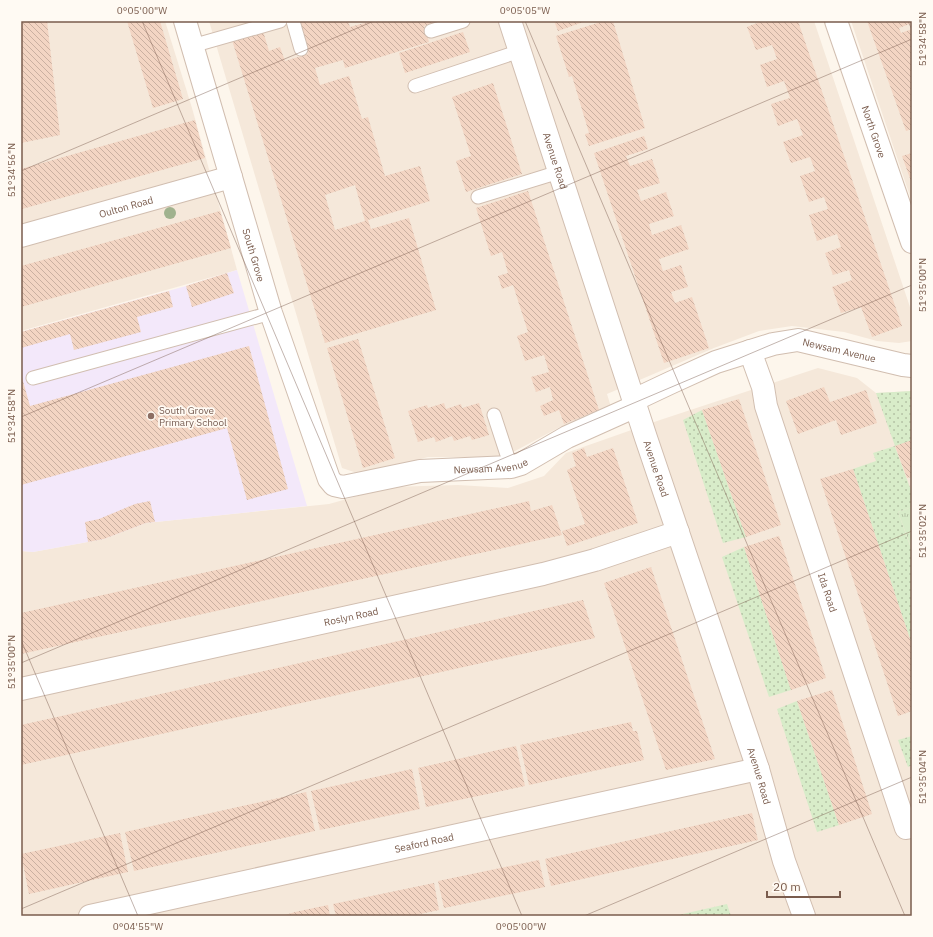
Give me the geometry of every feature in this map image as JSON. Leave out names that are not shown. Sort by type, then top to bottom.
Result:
[{"type":"street","name":"South Grove","points":[[185,21],[240,212],[271,313],[329,479],[334,485]]},
{"type":"street","name":"Avenue Road","points":[[510,21],[635,403],[758,769],[784,862],[804,916]]},
{"type":"street","name":"North Grove","points":[[836,21],[908,217],[912,242]]},
{"type":"street","name":"Oulton Road","points":[[21,236],[230,177]]},
{"type":"street","name":"Newsam Avenue","points":[[334,485],[343,487],[420,471],[511,467],[521,464],[567,437],[635,403],[670,382],[716,362],[773,344],[798,340],[912,366]]},
{"type":"street","name":"Ida Road","points":[[750,351],[763,387],[766,406],[906,828],[912,827]]},
{"type":"street","name":"Roslyn Road","points":[[21,689],[543,574],[595,560],[678,532]]},
{"type":"street","name":"Seaford Road","points":[[90,916],[758,769]]},
{"type":"lane","points":[[192,46],[280,21]]},
{"type":"lane","points":[[293,21],[301,49]]},
{"type":"lane","points":[[431,31],[463,21]]},
{"type":"lane","points":[[414,86],[520,51]]},
{"type":"lane","points":[[478,197],[560,172]]},
{"type":"lane","points":[[33,378],[271,313]]},
{"type":"lane","points":[[494,415],[511,467]]},
{"type":"shaded area","points":[[21,21],[165,21],[192,108],[237,270],[21,331]]},
{"type":"shaded area","points":[[209,21],[814,21],[912,313],[912,341],[899,343],[877,341],[844,332],[792,326],[759,331],[714,348],[607,394],[611,407],[560,427],[515,451],[497,457],[428,457],[374,471],[354,472],[342,468]]},
{"type":"shaded area","points":[[851,21],[912,21],[912,199],[911,199]]},
{"type":"shaded area","name":"South Grove Primary School","points":[[237,270],[307,506],[146,523],[104,539],[33,552],[21,551],[21,332],[186,286]]},
{"type":"shaded area","points":[[818,368],[857,378],[876,393],[912,391],[912,916],[21,916],[21,551],[33,552],[104,539],[146,523],[329,504],[390,487],[458,485],[508,488],[544,476],[566,453],[660,420]]},
{"type":"green space","points":[[912,391],[912,440],[895,447],[912,493],[912,507],[898,512],[912,551],[912,645],[853,469],[876,461],[873,453],[895,446],[876,393]]},
{"type":"green space","points":[[702,410],[746,537],[723,543],[683,420]]},
{"type":"green space","points":[[912,507],[912,550],[898,512]]},
{"type":"green space","points":[[744,547],[791,690],[769,697],[722,557]]},
{"type":"green space","points":[[797,701],[839,825],[817,832],[777,709]]},
{"type":"green space","points":[[912,736],[912,765],[908,767],[898,740]]},
{"type":"green space","points":[[727,904],[731,916],[674,916]]},
{"type":"building","points":[[21,21],[47,21],[60,135],[21,143]]},
{"type":"building","points":[[127,21],[160,21],[183,99],[153,108]]},
{"type":"building","points":[[298,21],[348,21],[350,27],[371,21],[437,21],[424,26],[429,42],[345,68],[343,60],[315,68],[320,85],[349,76],[362,119],[368,117],[385,176],[420,166],[430,201],[368,220],[371,229],[409,218],[436,310],[325,343],[232,40],[263,31],[269,51],[280,47],[285,61],[308,54]],"holes":[[[355,185],[365,221],[335,230],[325,195]]]},
{"type":"building","points":[[554,21],[586,21],[558,31]]},
{"type":"building","points":[[604,21],[613,21],[645,128],[589,146],[585,134],[589,133],[572,76],[569,77],[556,36]]},
{"type":"building","points":[[762,21],[798,21],[902,326],[872,337],[861,307],[841,313],[832,287],[852,280],[849,270],[833,275],[825,253],[841,247],[837,234],[817,241],[809,215],[828,209],[824,197],[809,202],[800,176],[815,171],[810,157],[791,163],[783,142],[803,135],[797,119],[778,126],[771,104],[790,98],[784,81],[767,87],[760,65],[777,59],[772,45],[756,50],[747,27]]},
{"type":"building","points":[[867,21],[912,21],[912,23],[899,28],[901,33],[912,29],[912,57],[910,57],[912,64],[912,129],[906,131]]},
{"type":"building","points":[[463,32],[470,52],[405,73],[399,53]]},
{"type":"building","points":[[493,83],[522,174],[466,192],[456,161],[471,156],[452,97]]},
{"type":"building","points":[[195,120],[205,158],[22,209],[21,169]]},
{"type":"building","points":[[644,136],[648,149],[626,156],[630,166],[652,159],[660,183],[637,190],[641,201],[666,192],[674,216],[649,224],[652,235],[681,225],[689,249],[659,259],[663,271],[681,265],[688,287],[671,292],[675,303],[692,297],[709,348],[664,363],[594,153]]},
{"type":"building","points":[[912,153],[912,184],[902,156]]},
{"type":"building","points":[[528,191],[599,410],[564,424],[559,410],[544,416],[540,406],[553,400],[550,387],[536,392],[531,377],[549,372],[544,355],[525,361],[517,336],[528,332],[513,285],[502,289],[498,276],[508,273],[502,252],[491,256],[476,208]]},
{"type":"building","points":[[220,211],[231,248],[21,307],[21,266]]},
{"type":"building","points":[[227,273],[234,293],[192,307],[186,286]]},
{"type":"building","points":[[169,291],[173,307],[137,317],[141,332],[74,350],[70,334],[21,348],[21,332]]},
{"type":"building","points":[[358,339],[395,458],[363,468],[327,348]]},
{"type":"building","points":[[249,346],[288,489],[247,500],[227,428],[21,485],[21,374],[30,406]]},
{"type":"building","points":[[824,387],[830,402],[866,390],[877,423],[841,435],[836,420],[798,434],[786,401]]},
{"type":"building","points":[[739,399],[781,525],[746,537],[702,410]]},
{"type":"building","points":[[444,403],[446,409],[461,404],[462,408],[479,403],[489,435],[472,440],[470,436],[454,441],[452,436],[436,442],[434,437],[418,442],[408,411],[427,405],[428,408]]},
{"type":"building","points":[[912,440],[912,477],[907,478],[895,446]]},
{"type":"building","points":[[584,448],[587,457],[613,448],[638,523],[567,546],[562,531],[585,524],[567,470],[576,466],[572,453]]},
{"type":"building","points":[[853,469],[912,645],[912,711],[898,716],[820,479]]},
{"type":"building","points":[[150,501],[155,522],[146,523],[104,539],[88,542],[85,522],[99,519],[135,504]]},
{"type":"building","points":[[529,501],[531,511],[552,505],[562,535],[21,654],[21,613]]},
{"type":"building","points":[[779,536],[826,678],[791,690],[744,547]]},
{"type":"building","points":[[651,567],[715,759],[666,770],[604,583]]},
{"type":"building","points":[[583,600],[595,638],[21,765],[21,725]]},
{"type":"building","points":[[832,690],[872,814],[839,825],[797,701]]},
{"type":"building","points":[[631,722],[633,731],[637,731],[644,760],[529,785],[520,745]]},
{"type":"building","points":[[516,746],[525,786],[426,807],[418,768]]},
{"type":"building","points":[[412,769],[420,809],[320,830],[311,791]]},
{"type":"building","points":[[306,792],[315,831],[134,871],[125,832]]},
{"type":"building","points":[[752,813],[758,840],[551,886],[545,859]]},
{"type":"building","points":[[120,833],[128,872],[29,894],[21,854]]},
{"type":"building","points":[[539,860],[545,887],[444,908],[438,881]]},
{"type":"building","points":[[434,883],[439,910],[411,916],[336,916],[333,904]]},
{"type":"building","points":[[328,905],[330,916],[282,916],[295,912]]},
{"type":"place","name":"South Grove Primary School","points":[[151,416]]}]
